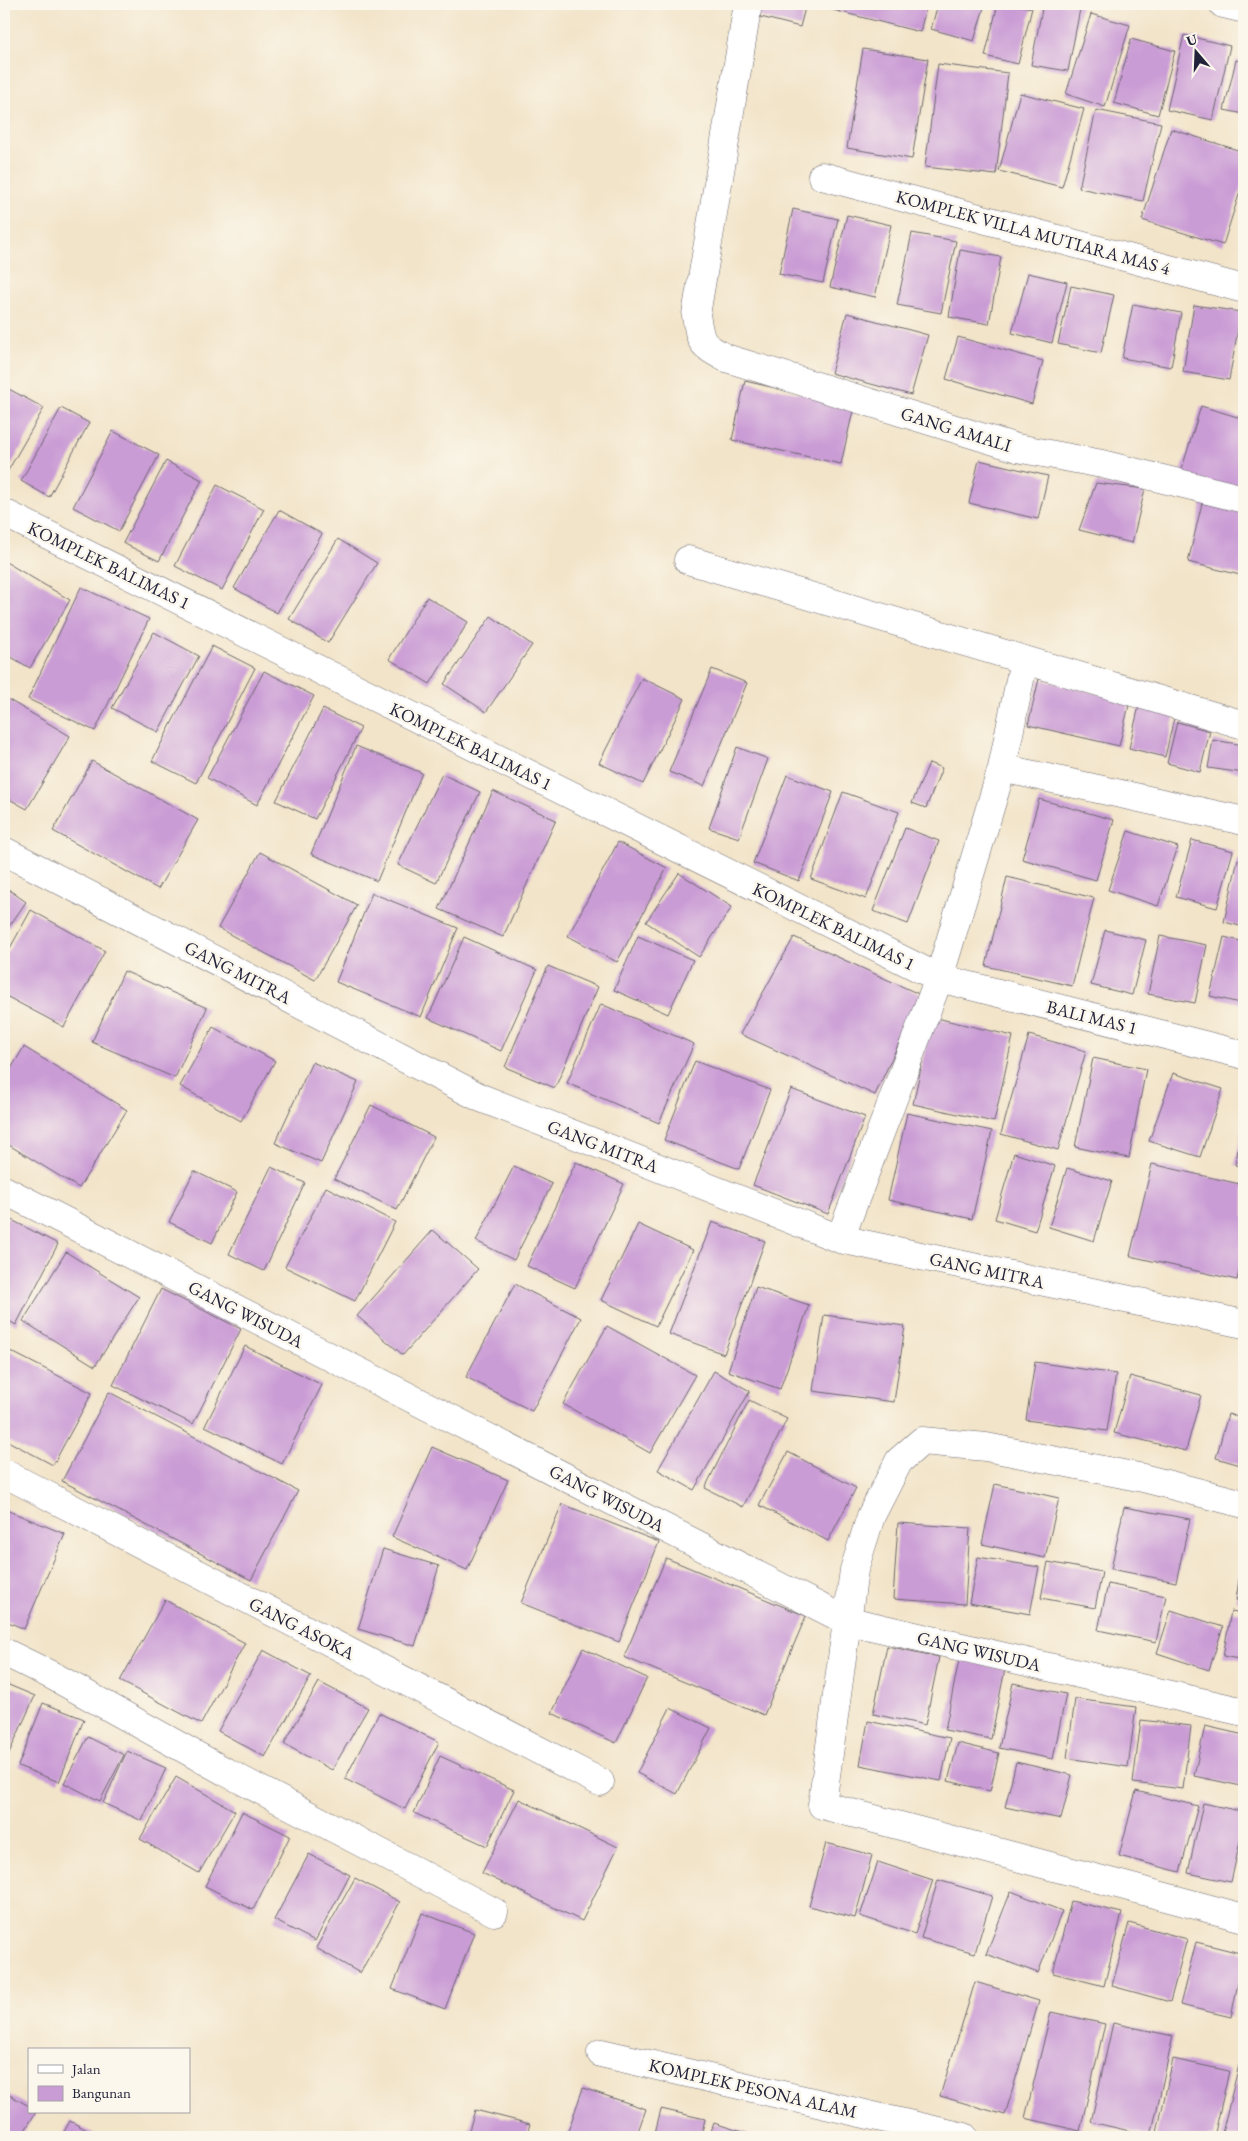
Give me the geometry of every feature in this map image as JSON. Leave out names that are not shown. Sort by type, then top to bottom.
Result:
[{"type":"street","name":"GANG AMALI","points":[[748,4],[696,315],[700,338],[706,347],[726,358],[1018,448],[1102,464],[1244,499]]},
{"type":"street","points":[[1223,4],[1244,10]]},
{"type":"street","name":"KOMPLEK VILLA MUTIARA MAS 4","points":[[822,176],[1244,288]]},
{"type":"street","name":"KOMPLEK BALIMAS 1","points":[[4,513],[939,978]]},
{"type":"street","points":[[688,560],[1244,725]]},
{"type":"street","points":[[840,1239],[939,978],[1002,768],[1024,660]]},
{"type":"street","points":[[1002,768],[1244,821]]},
{"type":"street","name":"GANG MITRA","points":[[4,851],[481,1098],[840,1239],[1244,1324]]},
{"type":"street","name":"BALI MAS 1","points":[[939,978],[1244,1055]]},
{"type":"street","name":"GANG WISUDA","points":[[4,1190],[846,1620],[1244,1712]]},
{"type":"street","points":[[1244,1504],[1143,1478],[986,1447],[922,1441],[899,1461],[871,1516],[854,1570],[822,1805],[1244,1918]]},
{"type":"street","name":"GANG ASOKA","points":[[4,1473],[600,1782]]},
{"type":"street","points":[[4,1652],[54,1676],[226,1772],[494,1912]]},
{"type":"street","name":"KOMPLEK PESONA ALAM","points":[[601,2052],[964,2137]]},
{"type":"building","points":[[755,4],[806,4],[800,27],[753,15]]},
{"type":"building","points":[[826,4],[927,4],[920,32],[825,8]]},
{"type":"building","points":[[938,4],[985,4],[974,41],[931,29]]},
{"type":"building","points":[[998,4],[1013,4],[1032,8],[1018,64],[985,56]]},
{"type":"building","points":[[1043,4],[1081,4],[1068,71],[1031,65]]},
{"type":"building","points":[[1091,14],[1130,25],[1105,107],[1066,94]]},
{"type":"building","points":[[1184,35],[1230,46],[1213,120],[1167,110]]},
{"type":"building","points":[[1131,39],[1175,51],[1158,115],[1114,103]]},
{"type":"building","points":[[863,49],[928,59],[912,159],[847,148]]},
{"type":"building","points":[[1236,60],[1244,62],[1244,114],[1224,110]]},
{"type":"building","points":[[938,64],[1008,73],[996,175],[925,167]]},
{"type":"building","points":[[1020,93],[1084,109],[1062,187],[999,171]]},
{"type":"building","points":[[1096,110],[1161,123],[1143,201],[1079,188]]},
{"type":"building","points":[[1171,129],[1244,152],[1244,179],[1223,245],[1142,220]]},
{"type":"building","points":[[793,209],[838,219],[823,283],[779,274]]},
{"type":"building","points":[[847,215],[891,225],[875,297],[830,287]]},
{"type":"building","points":[[912,233],[956,241],[941,313],[897,305]]},
{"type":"building","points":[[960,250],[1001,257],[989,324],[949,317]]},
{"type":"building","points":[[1028,273],[1067,282],[1052,343],[1012,333]]},
{"type":"building","points":[[1071,286],[1114,295],[1101,353],[1058,344]]},
{"type":"building","points":[[1133,304],[1181,313],[1171,367],[1122,358]]},
{"type":"building","points":[[1194,305],[1241,312],[1229,380],[1183,372]]},
{"type":"building","points":[[847,313],[928,335],[911,395],[831,373]]},
{"type":"building","points":[[958,337],[1043,361],[1032,404],[946,379]]},
{"type":"building","points":[[745,381],[854,406],[841,464],[732,440]]},
{"type":"building","points":[[7,388],[44,408],[6,474],[4,473],[4,393]]},
{"type":"building","points":[[1201,406],[1244,419],[1244,464],[1236,491],[1180,475]]},
{"type":"building","points":[[61,408],[89,423],[49,497],[21,481]]},
{"type":"building","points":[[113,431],[159,455],[119,531],[73,507]]},
{"type":"building","points":[[979,460],[1048,476],[1038,519],[969,503]]},
{"type":"building","points":[[166,461],[202,480],[159,561],[123,543]]},
{"type":"building","points":[[1096,483],[1145,489],[1132,543],[1079,530]]},
{"type":"building","points":[[217,485],[264,509],[222,590],[175,566]]},
{"type":"building","points":[[1202,503],[1244,513],[1244,576],[1188,562]]},
{"type":"building","points":[[279,510],[322,534],[277,613],[234,588]]},
{"type":"building","points":[[338,539],[377,563],[328,643],[289,619]]},
{"type":"building","points":[[4,561],[70,600],[30,668],[4,653]]},
{"type":"building","points":[[81,587],[149,619],[95,731],[28,699]]},
{"type":"building","points":[[427,597],[468,622],[430,684],[389,659]]},
{"type":"building","points":[[491,616],[532,645],[486,712],[444,684]]},
{"type":"building","points":[[154,632],[199,656],[158,732],[112,708]]},
{"type":"building","points":[[212,646],[255,668],[196,783],[152,761]]},
{"type":"building","points":[[712,669],[747,683],[704,786],[669,772]]},
{"type":"building","points":[[264,671],[314,696],[257,805],[207,778]]},
{"type":"building","points":[[642,678],[685,699],[643,784],[599,763]]},
{"type":"building","points":[[1039,679],[1130,701],[1119,746],[1028,725]]},
{"type":"building","points":[[4,697],[70,736],[27,809],[4,796]]},
{"type":"building","points":[[1139,706],[1175,714],[1165,757],[1129,748]]},
{"type":"building","points":[[323,709],[361,728],[315,819],[276,801]]},
{"type":"building","points":[[1177,722],[1210,731],[1200,772],[1167,763]]},
{"type":"building","points":[[1213,740],[1244,745],[1244,773],[1208,768]]},
{"type":"building","points":[[356,746],[422,773],[377,881],[311,854]]},
{"type":"building","points":[[737,747],[768,759],[739,838],[709,828]]},
{"type":"building","points":[[92,761],[198,820],[158,889],[53,831]]},
{"type":"building","points":[[929,763],[942,768],[926,808],[912,803]]},
{"type":"building","points":[[442,774],[480,792],[436,883],[398,865]]},
{"type":"building","points":[[787,775],[833,792],[799,881],[753,863]]},
{"type":"building","points":[[493,791],[556,820],[503,937],[439,909]]},
{"type":"building","points":[[843,792],[899,812],[866,899],[811,879]]},
{"type":"building","points":[[1039,799],[1114,820],[1096,880],[1022,859]]},
{"type":"building","points":[[905,828],[939,841],[908,924],[873,911]]},
{"type":"building","points":[[1128,831],[1178,847],[1158,906],[1108,890]]},
{"type":"building","points":[[1192,840],[1233,851],[1217,908],[1176,897]]},
{"type":"building","points":[[618,842],[667,868],[617,962],[568,936]]},
{"type":"building","points":[[260,852],[357,905],[315,980],[218,928]]},
{"type":"building","points":[[1238,859],[1244,861],[1244,927],[1224,922]]},
{"type":"building","points":[[679,873],[732,907],[699,957],[646,922]]},
{"type":"building","points":[[1007,877],[1094,898],[1072,986],[986,966]]},
{"type":"building","points":[[4,886],[26,902],[4,934]]},
{"type":"building","points":[[372,893],[458,928],[421,1017],[336,982]]},
{"type":"building","points":[[31,910],[105,951],[64,1027],[4,995],[4,959]]},
{"type":"building","points":[[1105,930],[1146,940],[1132,995],[1091,985]]},
{"type":"building","points":[[638,936],[693,960],[668,1014],[614,990]]},
{"type":"building","points":[[1160,936],[1207,945],[1195,1003],[1148,994]]},
{"type":"building","points":[[464,937],[537,970],[501,1051],[428,1018]]},
{"type":"building","points":[[794,937],[921,995],[875,1095],[740,1034]]},
{"type":"building","points":[[1224,937],[1244,942],[1244,1004],[1210,996]]},
{"type":"building","points":[[548,966],[598,987],[555,1088],[505,1067]]},
{"type":"building","points":[[124,971],[207,1008],[175,1078],[92,1042]]},
{"type":"building","points":[[601,1004],[694,1044],[659,1123],[567,1083]]},
{"type":"building","points":[[932,1017],[1013,1036],[994,1122],[913,1104]]},
{"type":"building","points":[[213,1027],[275,1061],[241,1121],[180,1086]]},
{"type":"building","points":[[1029,1035],[1086,1051],[1058,1150],[1001,1134]]},
{"type":"building","points":[[24,1047],[127,1110],[79,1188],[4,1142],[4,1080]]},
{"type":"building","points":[[1093,1058],[1146,1069],[1129,1158],[1075,1147]]},
{"type":"building","points":[[695,1061],[770,1090],[739,1169],[664,1140]]},
{"type":"building","points":[[312,1062],[358,1082],[321,1163],[275,1143]]},
{"type":"building","points":[[1173,1073],[1223,1089],[1200,1157],[1149,1141]]},
{"type":"building","points":[[791,1089],[865,1117],[828,1214],[753,1185]]},
{"type":"building","points":[[371,1105],[434,1137],[397,1210],[334,1179]]},
{"type":"building","points":[[907,1113],[992,1131],[972,1219],[888,1200]]},
{"type":"building","points":[[1244,1125],[1244,1167],[1235,1165]]},
{"type":"building","points":[[1014,1153],[1055,1166],[1035,1231],[995,1219]]},
{"type":"building","points":[[576,1162],[624,1184],[575,1288],[527,1266]]},
{"type":"building","points":[[1152,1164],[1244,1185],[1244,1250],[1237,1280],[1130,1256]]},
{"type":"building","points":[[514,1166],[552,1184],[514,1260],[476,1241]]},
{"type":"building","points":[[271,1167],[305,1183],[264,1271],[229,1254]]},
{"type":"building","points":[[1067,1168],[1112,1181],[1094,1241],[1049,1227]]},
{"type":"building","points":[[194,1171],[237,1192],[212,1243],[169,1222]]},
{"type":"building","points":[[326,1187],[395,1222],[355,1301],[285,1267]]},
{"type":"building","points":[[4,1216],[58,1244],[16,1325],[4,1318]]},
{"type":"building","points":[[712,1222],[765,1241],[724,1354],[669,1334]]},
{"type":"building","points":[[638,1224],[693,1250],[656,1326],[601,1300]]},
{"type":"building","points":[[433,1230],[478,1269],[403,1355],[357,1316]]},
{"type":"building","points":[[66,1252],[139,1297],[95,1366],[23,1321]]},
{"type":"building","points":[[515,1284],[581,1318],[532,1411],[466,1377]]},
{"type":"building","points":[[756,1287],[809,1305],[780,1389],[728,1371]]},
{"type":"building","points":[[161,1289],[241,1329],[193,1424],[113,1385]]},
{"type":"building","points":[[824,1315],[905,1326],[894,1402],[813,1391]]},
{"type":"building","points":[[607,1326],[695,1375],[650,1453],[563,1404]]},
{"type":"building","points":[[245,1346],[322,1385],[282,1464],[205,1426]]},
{"type":"building","points":[[10,1351],[92,1393],[53,1465],[4,1439],[4,1363]]},
{"type":"building","points":[[1035,1362],[1116,1374],[1107,1431],[1026,1420]]},
{"type":"building","points":[[714,1371],[750,1391],[694,1490],[658,1470]]},
{"type":"building","points":[[1130,1376],[1201,1395],[1186,1451],[1114,1433]]},
{"type":"building","points":[[109,1392],[298,1491],[251,1580],[62,1481]]},
{"type":"building","points":[[749,1400],[787,1419],[743,1507],[705,1488]]},
{"type":"building","points":[[1228,1414],[1244,1418],[1244,1466],[1216,1458]]},
{"type":"building","points":[[432,1447],[508,1480],[467,1570],[392,1537]]},
{"type":"building","points":[[788,1452],[856,1488],[828,1541],[759,1505]]},
{"type":"building","points":[[995,1484],[1059,1498],[1045,1558],[982,1544]]},
{"type":"building","points":[[562,1504],[659,1542],[619,1642],[521,1603]]},
{"type":"building","points":[[1124,1507],[1190,1519],[1176,1582],[1111,1569]]},
{"type":"building","points":[[4,1509],[65,1534],[24,1629],[4,1620]]},
{"type":"building","points":[[898,1523],[970,1528],[965,1604],[893,1599]]},
{"type":"building","points":[[383,1549],[439,1566],[415,1646],[358,1629]]},
{"type":"building","points":[[1244,1552],[1244,1602],[1236,1600]]},
{"type":"building","points":[[978,1557],[1039,1567],[1030,1614],[969,1603]]},
{"type":"building","points":[[666,1558],[806,1616],[764,1715],[624,1657]]},
{"type":"building","points":[[1048,1562],[1102,1572],[1095,1608],[1041,1598]]},
{"type":"building","points":[[1108,1584],[1166,1596],[1156,1642],[1098,1630]]},
{"type":"building","points":[[165,1600],[245,1643],[201,1724],[120,1681]]},
{"type":"building","points":[[1171,1610],[1223,1627],[1209,1670],[1157,1653]]},
{"type":"building","points":[[1231,1611],[1244,1613],[1244,1660],[1223,1656]]},
{"type":"building","points":[[887,1646],[939,1657],[925,1725],[873,1714]]},
{"type":"building","points":[[583,1648],[647,1678],[616,1743],[552,1713]]},
{"type":"building","points":[[263,1650],[311,1676],[265,1757],[218,1731]]},
{"type":"building","points":[[959,1660],[1005,1669],[991,1739],[945,1730]]},
{"type":"building","points":[[319,1682],[368,1708],[332,1770],[284,1744]]},
{"type":"building","points":[[4,1683],[35,1696],[4,1764]]},
{"type":"building","points":[[1013,1683],[1066,1694],[1053,1759],[999,1748]]},
{"type":"building","points":[[1075,1699],[1136,1707],[1128,1767],[1067,1758]]},
{"type":"building","points":[[43,1703],[84,1719],[59,1782],[18,1766]]},
{"type":"building","points":[[670,1708],[711,1728],[677,1794],[637,1773]]},
{"type":"building","points":[[379,1713],[439,1742],[405,1809],[345,1779]]},
{"type":"building","points":[[1141,1720],[1191,1726],[1183,1789],[1133,1783]]},
{"type":"building","points":[[868,1721],[950,1738],[941,1781],[860,1765]]},
{"type":"building","points":[[1205,1726],[1244,1735],[1244,1772],[1241,1786],[1194,1776]]},
{"type":"building","points":[[88,1737],[124,1755],[100,1801],[64,1783]]},
{"type":"building","points":[[958,1743],[999,1753],[990,1791],[948,1781]]},
{"type":"building","points":[[127,1751],[166,1768],[142,1821],[103,1803]]},
{"type":"building","points":[[440,1756],[514,1790],[487,1846],[414,1813]]},
{"type":"building","points":[[1016,1762],[1072,1775],[1061,1819],[1005,1807]]},
{"type":"building","points":[[176,1777],[235,1811],[199,1873],[140,1839]]},
{"type":"building","points":[[1136,1791],[1198,1806],[1180,1872],[1119,1856]]},
{"type":"building","points":[[519,1799],[618,1847],[582,1921],[482,1873]]},
{"type":"building","points":[[1203,1803],[1244,1812],[1244,1823],[1231,1882],[1188,1873]]},
{"type":"building","points":[[242,1812],[290,1836],[253,1910],[205,1886]]},
{"type":"building","points":[[826,1843],[872,1855],[855,1918],[809,1906]]},
{"type":"building","points":[[309,1854],[350,1875],[315,1941],[274,1920]]},
{"type":"building","points":[[878,1862],[933,1880],[915,1934],[860,1916]]},
{"type":"building","points":[[355,1878],[400,1902],[360,1973],[316,1948]]},
{"type":"building","points":[[938,1880],[992,1896],[975,1953],[921,1938]]},
{"type":"building","points":[[1011,1891],[1062,1911],[1038,1973],[986,1954]]},
{"type":"building","points":[[1071,1901],[1122,1913],[1104,1986],[1053,1973]]},
{"type":"building","points":[[422,1913],[474,1933],[445,2009],[392,1989]]},
{"type":"building","points":[[1129,1923],[1187,1939],[1170,2002],[1112,1986]]},
{"type":"building","points":[[1196,1942],[1244,1954],[1231,2017],[1180,2005]]},
{"type":"building","points":[[975,1982],[1039,2001],[1005,2115],[940,2096]]},
{"type":"building","points":[[1051,2012],[1105,2024],[1080,2131],[1025,2118]]},
{"type":"building","points":[[1113,2023],[1173,2036],[1151,2136],[1091,2122]]},
{"type":"building","points":[[1173,2059],[1229,2071],[1214,2137],[1156,2137]]},
{"type":"building","points":[[1239,2065],[1244,2067],[1244,2137],[1221,2137]]},
{"type":"building","points":[[583,2088],[646,2109],[636,2137],[566,2137]]},
{"type":"building","points":[[4,2092],[28,2105],[28,2114],[35,2114],[21,2137],[4,2137]]},
{"type":"building","points":[[661,2109],[705,2119],[701,2137],[654,2137]]},
{"type":"building","points":[[475,2110],[530,2124],[526,2137],[467,2137]]},
{"type":"building","points":[[70,2121],[100,2137],[61,2137]]},
{"type":"building","points":[[714,2123],[758,2137],[709,2137]]}]
